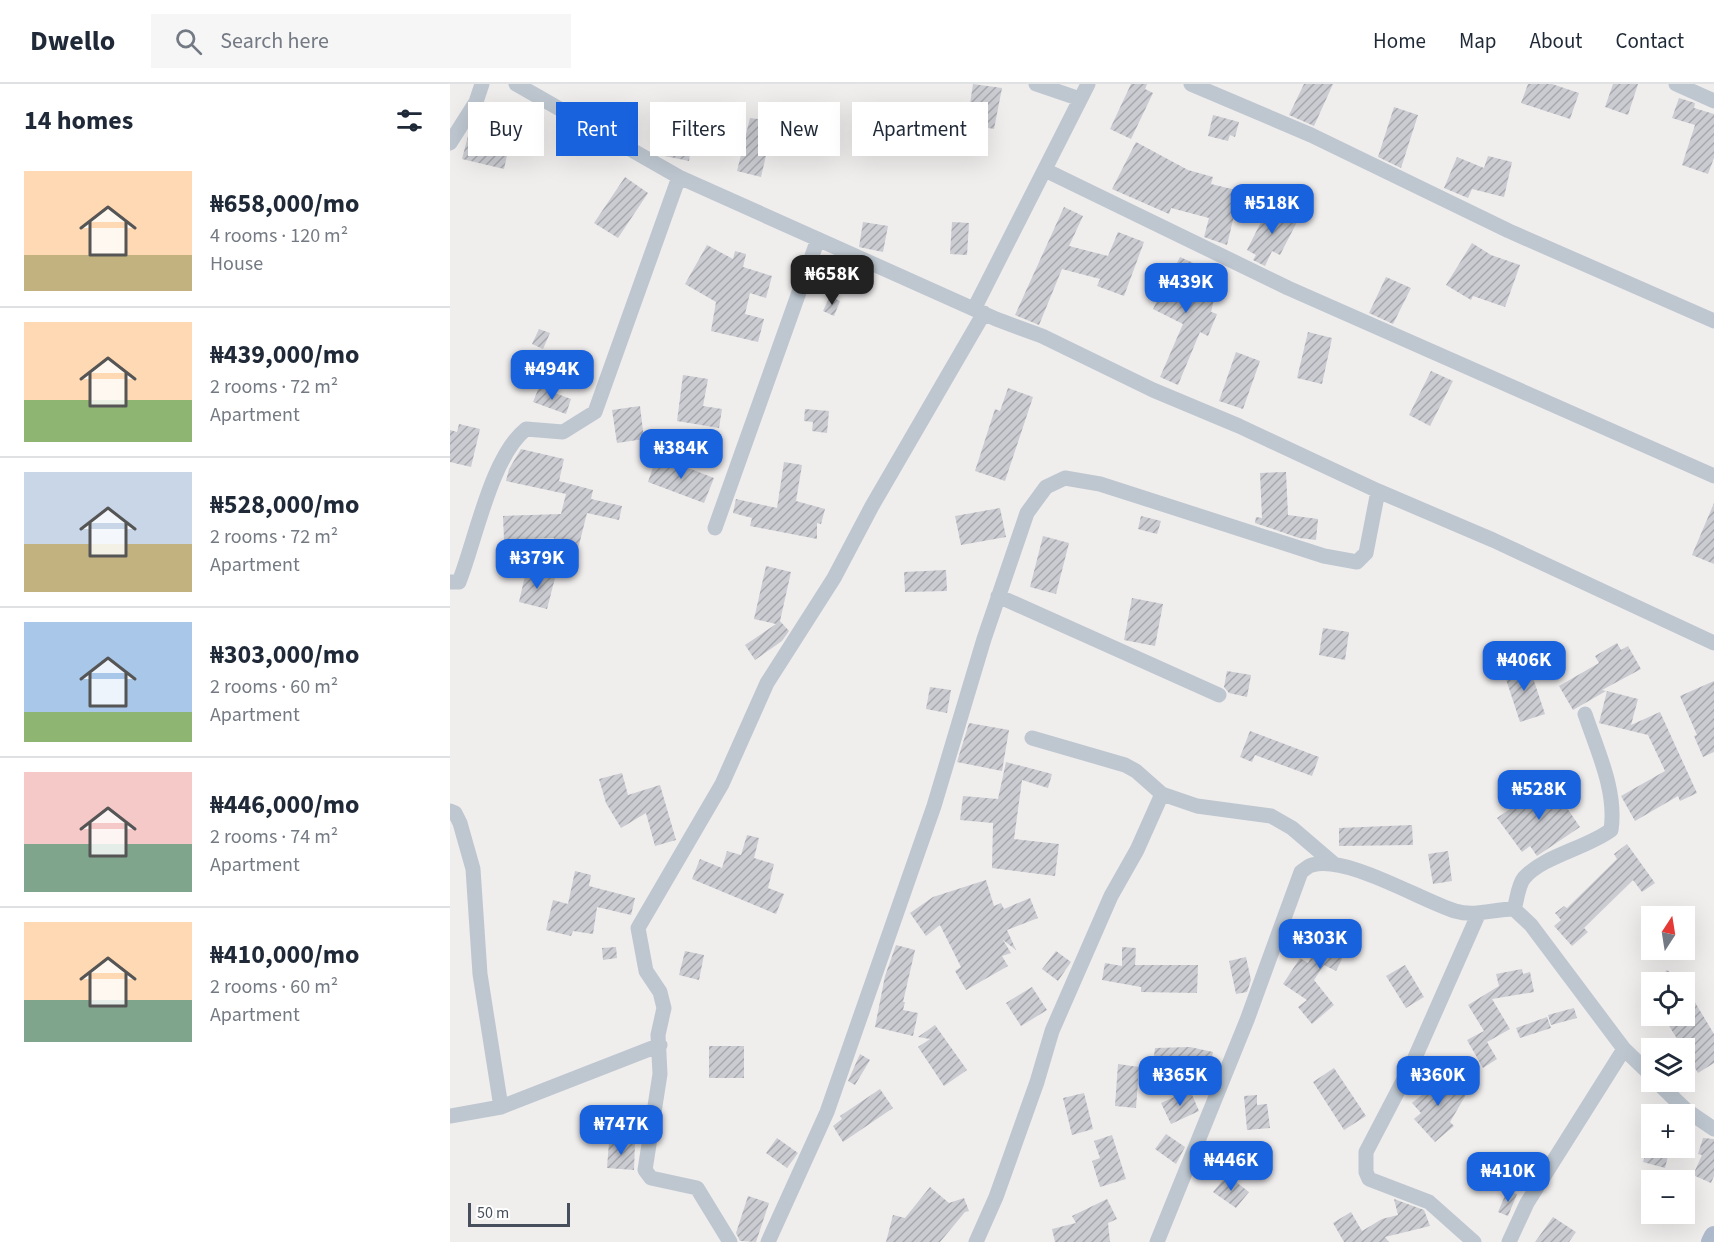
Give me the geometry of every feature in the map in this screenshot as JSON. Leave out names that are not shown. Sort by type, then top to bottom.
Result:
[{"type":"main road","points":[[1711,1242],[1714,1236]]},
{"type":"street","points":[[450,143],[476,102],[482,84]]},
{"type":"street","points":[[516,84],[679,177],[979,311],[1042,336],[1153,390],[1239,426],[1378,491],[1512,549],[1714,643]]},
{"type":"street","points":[[1036,84],[1080,99]]},
{"type":"street","points":[[730,1242],[697,1188],[651,1178],[645,1170],[660,1074],[658,1035],[664,1008],[660,992],[646,971],[638,928],[722,784],[768,683],[834,578],[979,311],[1088,84]]},
{"type":"street","points":[[1191,84],[1311,135],[1509,231],[1714,321]]},
{"type":"street","points":[[1676,84],[1714,101]]},
{"type":"street","points":[[1045,170],[1288,288],[1714,476]]},
{"type":"street","points":[[450,582],[459,582],[497,473],[513,440],[526,429],[563,432],[595,412],[679,177]]},
{"type":"street","points":[[715,528],[818,239]]},
{"type":"street","points":[[768,1242],[828,1112],[934,806],[1027,513],[1046,487],[1065,478],[1100,484],[1323,556],[1357,562],[1366,553],[1378,491]]},
{"type":"street","points":[[999,596],[1219,695]]},
{"type":"street","points":[[1514,909],[1523,878],[1546,863],[1596,841],[1611,830],[1613,817],[1606,777],[1585,714]]},
{"type":"street","points":[[1032,738],[1125,765],[1136,771],[1162,794],[1197,806],[1271,816],[1292,828],[1334,864],[1408,890],[1455,911],[1478,915],[1500,909],[1514,909],[1531,925],[1624,1049],[1641,1065]]},
{"type":"street","points":[[976,1242],[1037,1083],[1052,1031],[1111,896],[1137,850],[1162,794]]},
{"type":"street","points":[[450,811],[455,813],[460,823],[472,870],[480,974],[501,1107]]},
{"type":"street","points":[[1157,1242],[1247,1020],[1300,872],[1310,865],[1334,864]]},
{"type":"street","points":[[1474,1242],[1429,1203],[1369,1179],[1365,1172],[1366,1152],[1413,1062],[1478,915]]},
{"type":"street","points":[[450,1116],[501,1107],[660,1045]]},
{"type":"street","points":[[1509,1242],[1527,1203],[1624,1049]]},
{"type":"street","points":[[1667,1092],[1686,1110],[1714,1129]]},
{"type":"building","points":[[973,84],[1002,88],[994,129],[988,128],[988,102],[970,102]]},
{"type":"building","points":[[1131,84],[1147,84],[1145,89],[1153,93],[1131,139],[1110,129]]},
{"type":"building","points":[[1304,84],[1333,84],[1314,126],[1289,115]]},
{"type":"building","points":[[1528,84],[1552,84],[1579,93],[1570,119],[1521,103]]},
{"type":"building","points":[[1613,84],[1638,84],[1628,115],[1605,107]]},
{"type":"building","points":[[1679,98],[1695,103],[1694,108],[1714,114],[1714,158],[1708,174],[1682,165],[1695,125],[1672,118]]},
{"type":"building","points":[[1394,107],[1418,115],[1401,168],[1378,157]]},
{"type":"building","points":[[1213,115],[1239,122],[1235,137],[1230,135],[1228,141],[1208,136]]},
{"type":"building","points":[[750,118],[758,119],[758,156],[766,156],[761,177],[737,171],[741,156],[746,156],[746,134]]},
{"type":"building","points":[[468,136],[468,156],[507,156],[504,169],[462,159]]},
{"type":"building","points":[[1136,142],[1188,170],[1213,177],[1211,184],[1240,191],[1227,245],[1204,237],[1209,218],[1171,208],[1169,214],[1112,189]]},
{"type":"building","points":[[665,156],[690,156],[689,161]]},
{"type":"building","points":[[1488,156],[1512,162],[1504,197],[1472,189],[1468,198],[1444,188],[1457,157],[1484,168]]},
{"type":"building","points":[[625,177],[648,193],[618,238],[594,223]]},
{"type":"building","points":[[1269,206],[1298,220],[1280,255],[1272,251],[1265,266],[1253,260],[1256,255],[1247,250]]},
{"type":"building","points":[[1064,207],[1083,216],[1069,246],[1108,256],[1118,232],[1144,242],[1124,296],[1097,286],[1100,279],[1062,269],[1039,325],[1015,315]]},
{"type":"building","points":[[863,222],[888,226],[883,252],[859,247]]},
{"type":"building","points":[[952,222],[969,223],[967,255],[950,254]]},
{"type":"building","points":[[1472,243],[1491,255],[1520,265],[1505,307],[1473,296],[1471,300],[1446,285]]},
{"type":"building","points":[[707,245],[733,259],[735,251],[746,254],[743,267],[772,276],[766,298],[750,293],[745,314],[764,319],[758,342],[711,331],[716,302],[685,284]]},
{"type":"building","points":[[1180,257],[1200,266],[1194,278],[1217,288],[1211,312],[1217,314],[1208,336],[1200,332],[1178,385],[1160,377],[1183,324],[1153,309]]},
{"type":"building","points":[[1386,277],[1411,288],[1393,324],[1369,313]]},
{"type":"building","points":[[830,296],[840,301],[834,316],[823,311]]},
{"type":"building","points":[[539,329],[550,333],[543,349],[532,344]]},
{"type":"building","points":[[1308,332],[1332,338],[1322,384],[1297,378]]},
{"type":"building","points":[[1236,352],[1260,361],[1243,409],[1219,401]]},
{"type":"building","points":[[1431,371],[1453,381],[1430,426],[1409,415]]},
{"type":"building","points":[[683,375],[708,379],[703,406],[722,409],[719,428],[677,421]]},
{"type":"building","points":[[539,387],[571,399],[566,414],[533,402]]},
{"type":"building","points":[[1008,388],[1033,397],[1005,481],[975,471],[995,409],[1000,411]]},
{"type":"building","points":[[640,406],[644,439],[617,443],[612,410]]},
{"type":"building","points":[[805,409],[829,411],[827,433],[812,431],[813,422],[804,421]]},
{"type":"building","points":[[459,424],[480,429],[471,467],[450,462],[450,430],[457,432]]},
{"type":"building","points":[[521,449],[564,459],[559,481],[593,490],[591,499],[622,506],[619,520],[587,513],[578,549],[553,543],[554,538],[504,540],[503,516],[561,514],[566,494],[506,481],[509,469]]},
{"type":"building","points":[[657,456],[714,478],[704,503],[648,482]]},
{"type":"building","points":[[784,462],[802,465],[796,501],[825,509],[821,524],[817,523],[817,539],[750,526],[752,518],[733,513],[736,499],[777,508]]},
{"type":"building","points":[[1286,472],[1288,515],[1318,519],[1316,540],[1299,538],[1255,523],[1256,517],[1262,518],[1260,473]]},
{"type":"building","points":[[1714,503],[1714,564],[1692,555]]},
{"type":"building","points":[[1000,508],[1006,537],[961,545],[955,516]]},
{"type":"building","points":[[1141,516],[1161,521],[1157,534],[1138,529]]},
{"type":"building","points":[[1043,536],[1069,543],[1056,594],[1030,587]]},
{"type":"building","points":[[766,566],[791,572],[780,621],[789,631],[782,641],[755,660],[745,645],[776,624],[754,619]]},
{"type":"building","points":[[946,570],[947,591],[905,592],[904,572]]},
{"type":"building","points":[[526,571],[555,578],[547,609],[519,602]]},
{"type":"building","points":[[1132,598],[1163,604],[1155,646],[1124,640]]},
{"type":"building","points":[[1323,628],[1349,632],[1345,660],[1319,655]]},
{"type":"building","points":[[1617,643],[1621,650],[1628,646],[1641,669],[1602,690],[1606,691],[1573,710],[1559,686],[1599,663],[1595,656]]},
{"type":"building","points":[[1528,663],[1545,714],[1520,722],[1503,670]]},
{"type":"building","points":[[1227,671],[1251,675],[1247,697],[1229,693],[1224,687]]},
{"type":"building","points":[[1714,681],[1714,752],[1703,757],[1694,736],[1697,735],[1680,696]]},
{"type":"building","points":[[930,687],[951,690],[947,713],[926,709]]},
{"type":"building","points":[[1607,691],[1638,699],[1631,725],[1660,712],[1697,793],[1680,801],[1678,796],[1635,821],[1621,796],[1665,771],[1648,735],[1599,723]]},
{"type":"building","points":[[969,723],[1009,730],[1002,771],[957,762]]},
{"type":"building","points":[[1250,731],[1319,757],[1312,776],[1255,755],[1252,762],[1240,757]]},
{"type":"building","points":[[1006,762],[1052,774],[1048,788],[1022,780],[1014,839],[1059,844],[1055,876],[992,868],[993,823],[960,820],[963,796],[998,799]]},
{"type":"building","points":[[622,773],[628,795],[660,785],[676,840],[655,846],[646,813],[621,828],[606,803],[599,779]]},
{"type":"building","points":[[1549,782],[1580,827],[1537,856],[1530,846],[1522,852],[1497,818]]},
{"type":"building","points":[[1412,825],[1413,845],[1339,846],[1339,828]]},
{"type":"building","points":[[747,835],[759,838],[754,858],[774,864],[768,888],[784,894],[776,914],[692,879],[700,859],[722,868],[727,851],[741,855]]},
{"type":"building","points":[[1627,844],[1655,883],[1642,892],[1633,880],[1584,928],[1588,932],[1572,946],[1554,926],[1561,920],[1555,913],[1564,906],[1567,908],[1617,859],[1614,854]]},
{"type":"building","points":[[1448,851],[1452,881],[1433,884],[1428,854]]},
{"type":"building","points":[[575,871],[591,875],[589,886],[635,898],[631,915],[597,907],[593,934],[573,931],[571,936],[546,930],[553,900],[568,904]]},
{"type":"building","points":[[986,880],[994,906],[1001,903],[1004,909],[1030,898],[1038,918],[1007,930],[1016,950],[1003,940],[1011,953],[1002,956],[1008,966],[966,990],[955,971],[961,967],[940,925],[926,936],[910,913],[933,897]]},
{"type":"building","points":[[1332,919],[1356,931],[1336,971],[1324,965],[1314,980],[1334,1005],[1312,1024],[1298,1007],[1307,1000],[1283,984],[1300,958],[1308,963]]},
{"type":"building","points":[[896,945],[915,950],[903,1002],[905,1002],[903,1010],[918,1013],[913,1036],[875,1027],[885,976]]},
{"type":"building","points":[[616,947],[617,958],[603,960],[602,948]]},
{"type":"building","points":[[1122,947],[1136,948],[1135,965],[1198,965],[1197,993],[1141,992],[1141,987],[1102,980],[1105,963],[1122,966]]},
{"type":"building","points":[[685,951],[704,955],[699,980],[679,975]]},
{"type":"building","points":[[1056,951],[1071,962],[1058,981],[1042,969]]},
{"type":"building","points":[[1246,957],[1251,980],[1247,992],[1236,994],[1229,961]]},
{"type":"building","points":[[1405,965],[1424,997],[1406,1008],[1386,976]]},
{"type":"building","points":[[1522,969],[1523,974],[1530,972],[1534,992],[1492,999],[1510,1029],[1487,1042],[1497,1059],[1483,1068],[1467,1040],[1484,1031],[1468,1005],[1499,986],[1496,974]]},
{"type":"building","points":[[1032,987],[1047,1010],[1021,1026],[1006,1003]]},
{"type":"building","points":[[1695,1002],[1714,1034],[1714,1063],[1698,1073],[1695,1068],[1695,1038],[1677,1038],[1669,1026],[1695,1026]]},
{"type":"building","points":[[1574,1008],[1577,1018],[1551,1025],[1548,1015]]},
{"type":"building","points":[[1547,1017],[1551,1028],[1520,1038],[1516,1028]]},
{"type":"building","points":[[935,1025],[967,1070],[944,1086],[918,1047],[930,1039],[918,1037]]},
{"type":"building","points":[[709,1046],[744,1046],[744,1078],[709,1078]]},
{"type":"building","points":[[1190,1047],[1213,1052],[1207,1083],[1152,1073],[1155,1048]]},
{"type":"building","points":[[860,1054],[870,1060],[855,1085],[848,1081]]},
{"type":"building","points":[[1118,1064],[1139,1067],[1136,1108],[1115,1106]]},
{"type":"building","points":[[1334,1068],[1366,1116],[1344,1130],[1313,1082]]},
{"type":"building","points":[[1434,1074],[1467,1093],[1450,1122],[1454,1126],[1435,1142],[1414,1119],[1421,1113],[1412,1103],[1422,1095]]},
{"type":"building","points":[[880,1089],[893,1108],[843,1142],[833,1126],[842,1119],[840,1116]]},
{"type":"building","points":[[1190,1090],[1199,1111],[1171,1124],[1161,1103]]},
{"type":"building","points":[[1084,1093],[1093,1129],[1072,1135],[1063,1098]]},
{"type":"building","points":[[1257,1095],[1257,1105],[1267,1104],[1270,1128],[1247,1130],[1244,1096]]},
{"type":"building","points":[[1166,1134],[1185,1147],[1176,1164],[1155,1149]]},
{"type":"building","points":[[1112,1135],[1126,1179],[1100,1187],[1092,1161],[1100,1158],[1094,1141]]},
{"type":"building","points":[[777,1138],[798,1153],[787,1168],[766,1153]]},
{"type":"building","points":[[1703,1138],[1714,1139],[1714,1176],[1711,1183],[1695,1176],[1702,1155],[1698,1154]]},
{"type":"building","points":[[609,1142],[635,1143],[634,1170],[607,1168]]},
{"type":"building","points":[[1644,1158],[1668,1158],[1665,1168],[1643,1162]]},
{"type":"building","points":[[1227,1175],[1249,1192],[1236,1208],[1213,1192]]},
{"type":"building","points":[[930,1187],[949,1203],[964,1198],[969,1211],[965,1212],[940,1242],[886,1242],[893,1215],[905,1218]]},
{"type":"building","points":[[1507,1191],[1517,1194],[1508,1216],[1498,1212]]},
{"type":"building","points":[[748,1196],[769,1203],[756,1242],[740,1241],[736,1233]]},
{"type":"building","points":[[1107,1199],[1117,1219],[1108,1223],[1110,1242],[1055,1242],[1052,1229],[1076,1223],[1072,1216]]},
{"type":"building","points":[[1394,1199],[1424,1210],[1430,1226],[1385,1237],[1389,1242],[1344,1242],[1333,1223],[1351,1212],[1362,1231],[1382,1219],[1398,1215]]},
{"type":"building","points":[[1553,1217],[1576,1232],[1569,1242],[1535,1242]]}]
